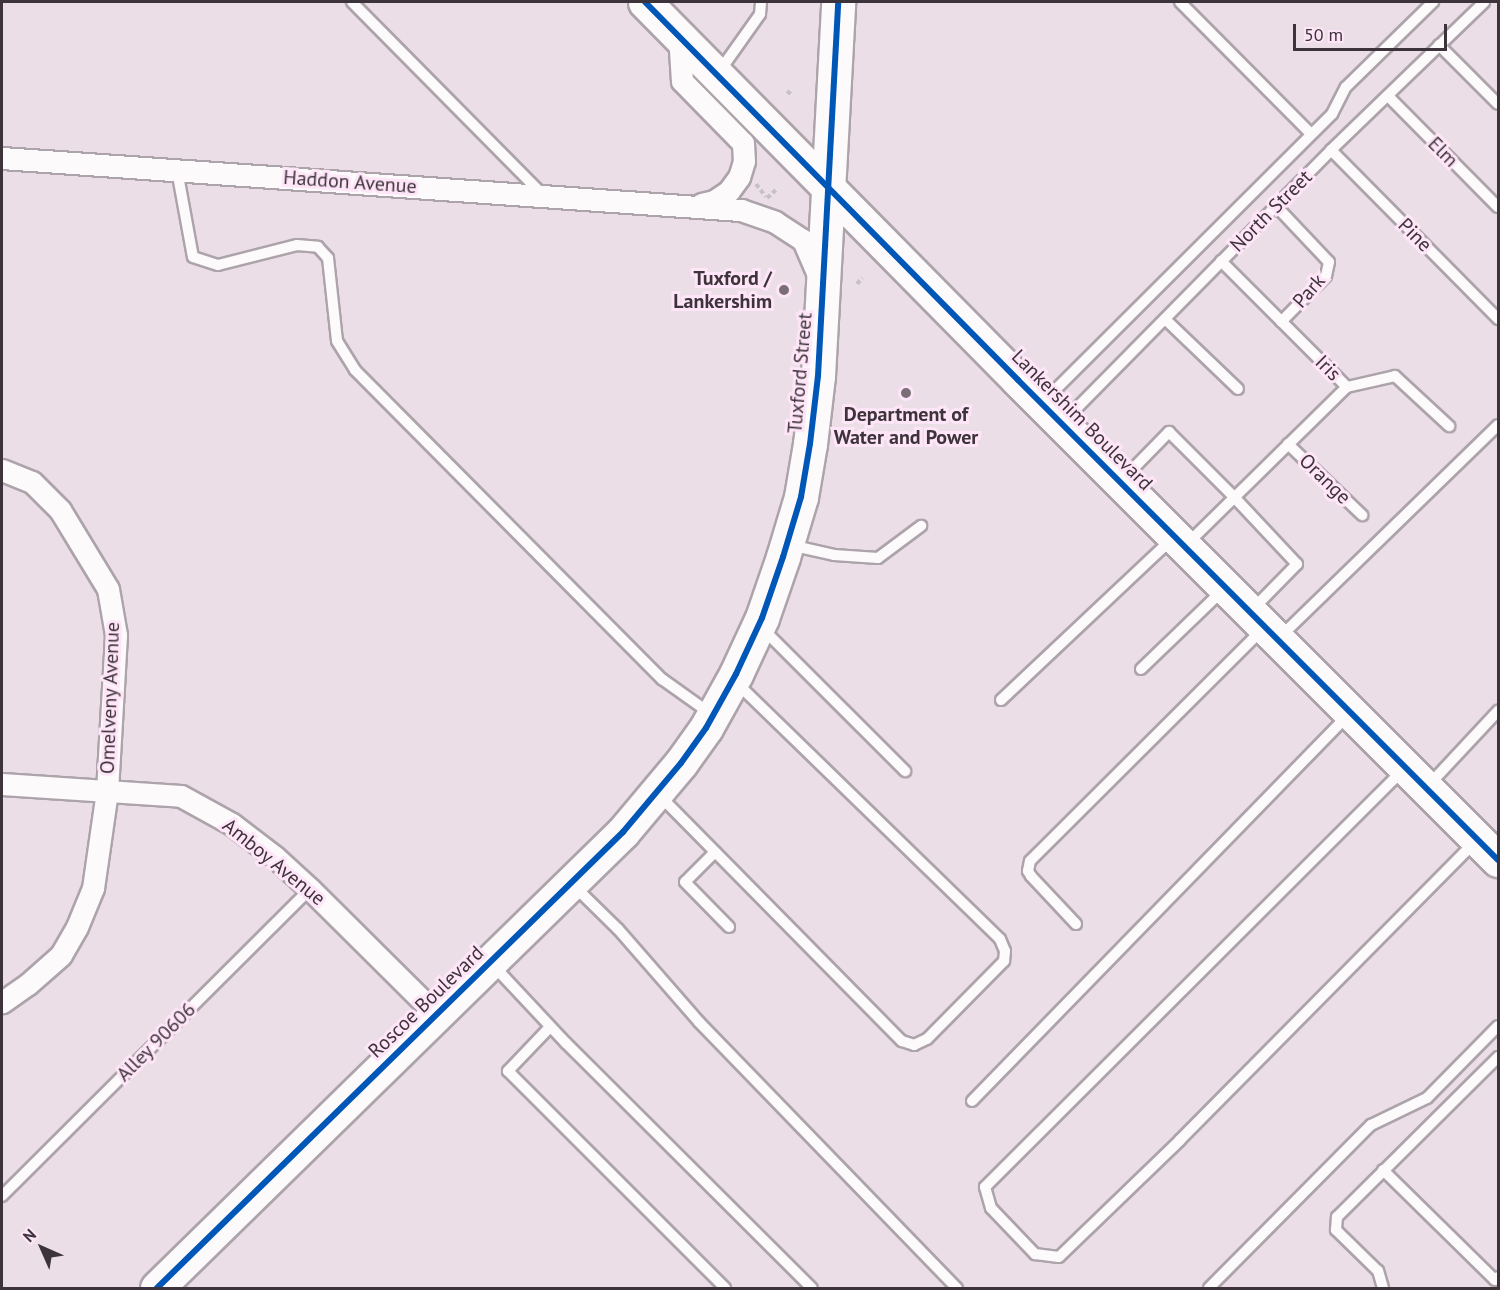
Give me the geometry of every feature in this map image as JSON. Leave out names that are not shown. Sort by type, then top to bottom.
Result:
[{"type":"main road","name":"Lankershim Boulevard","points":[[645,2],[1179,542],[1416,778],[1488,846]]},
{"type":"main road","name":"Tuxford Street","points":[[710,722],[759,625],[801,497],[818,376],[838,2]]},
{"type":"main road","name":"Roscoe Boulevard","points":[[157,1288],[623,832],[657,792],[710,722]]},
{"type":"street","name":"Haddon Avenue","points":[[679,35],[682,81],[743,143],[741,170],[729,191],[714,201],[698,205]]},
{"type":"street","name":"Haddon Avenue","points":[[2,159],[542,194],[741,210],[765,216],[786,227],[803,240],[823,285]]},
{"type":"street","name":"Omelveny Avenue","points":[[2,470],[32,482],[60,510],[108,589],[116,635],[107,792],[93,888],[77,927],[60,955],[28,984],[2,1002]]},
{"type":"street","name":"Amboy Avenue","points":[[2,784],[181,796],[232,824],[310,889],[436,1014]]},
{"type":"lane","points":[[355,2],[542,194]]},
{"type":"lane","points":[[718,74],[760,14],[761,2]]},
{"type":"lane","points":[[1180,2],[1311,134]]},
{"type":"lane","points":[[1052,413],[1332,114],[1346,87],[1433,2]]},
{"type":"lane","name":"North Street","points":[[1052,413],[1165,319],[1331,150],[1484,2]]},
{"type":"lane","points":[[1439,45],[1498,104]]},
{"type":"lane","name":"Elm","points":[[1388,96],[1498,207]]},
{"type":"lane","name":"Pine","points":[[1331,150],[1498,319]]},
{"type":"lane","points":[[177,170],[193,258],[218,265],[297,245],[318,247],[328,258],[337,341],[355,370],[662,679],[710,722]]},
{"type":"lane","name":"Park","points":[[1276,206],[1329,262],[1326,276],[1281,322]]},
{"type":"lane","name":"Iris","points":[[1221,261],[1347,387],[1395,376],[1449,426]]},
{"type":"lane","points":[[1165,319],[1238,389]]},
{"type":"lane","points":[[1001,700],[1179,542],[1234,497],[1347,387]]},
{"type":"lane","points":[[1076,924],[1030,876],[1028,870],[1030,861],[1264,626],[1498,425]]},
{"type":"lane","points":[[1120,482],[1169,432],[1297,564],[1264,626]]},
{"type":"lane","name":"Orange","points":[[1288,444],[1362,515]]},
{"type":"lane","points":[[787,544],[834,555],[878,558],[921,526]]},
{"type":"lane","points":[[1141,669],[1226,588]]},
{"type":"lane","points":[[759,625],[905,771]]},
{"type":"lane","points":[[657,792],[902,1041],[914,1045],[927,1039],[1004,961],[1005,951],[1000,939],[733,679]]},
{"type":"lane","points":[[1488,846],[1059,1257],[1035,1254],[991,1208],[985,1187],[1416,778],[1498,711]]},
{"type":"lane","points":[[972,1101],[1351,712]]},
{"type":"lane","points":[[715,852],[685,882],[729,927]]},
{"type":"lane","points":[[571,883],[618,929],[699,1022],[957,1288]]},
{"type":"lane","name":"Alley 90606","points":[[2,1196],[310,889]]},
{"type":"lane","points":[[490,962],[550,1027],[812,1288]]},
{"type":"lane","points":[[1209,1288],[1371,1125],[1427,1098],[1498,1026]]},
{"type":"lane","points":[[550,1027],[508,1071],[725,1288]]},
{"type":"lane","points":[[1383,1288],[1378,1271],[1336,1230],[1337,1217],[1498,1057]]},
{"type":"lane","points":[[1383,1170],[1494,1282]]},
{"type":"path","points":[[787,91],[792,95]]},
{"type":"path","points":[[766,198],[776,190]]},
{"type":"path","points":[[858,285],[862,278]]},
{"type":"cycle path","points":[[645,2],[1018,380],[1498,860]]},
{"type":"cycle path","points":[[157,1288],[623,832],[681,763],[706,728],[736,674],[762,618],[783,557],[801,497],[810,444],[818,376],[838,2]]},
{"type":"place","name":"Tuxford / Lankershim","points":[[784,290]]},
{"type":"place","name":"Department of Water and Power","points":[[906,393]]}]
